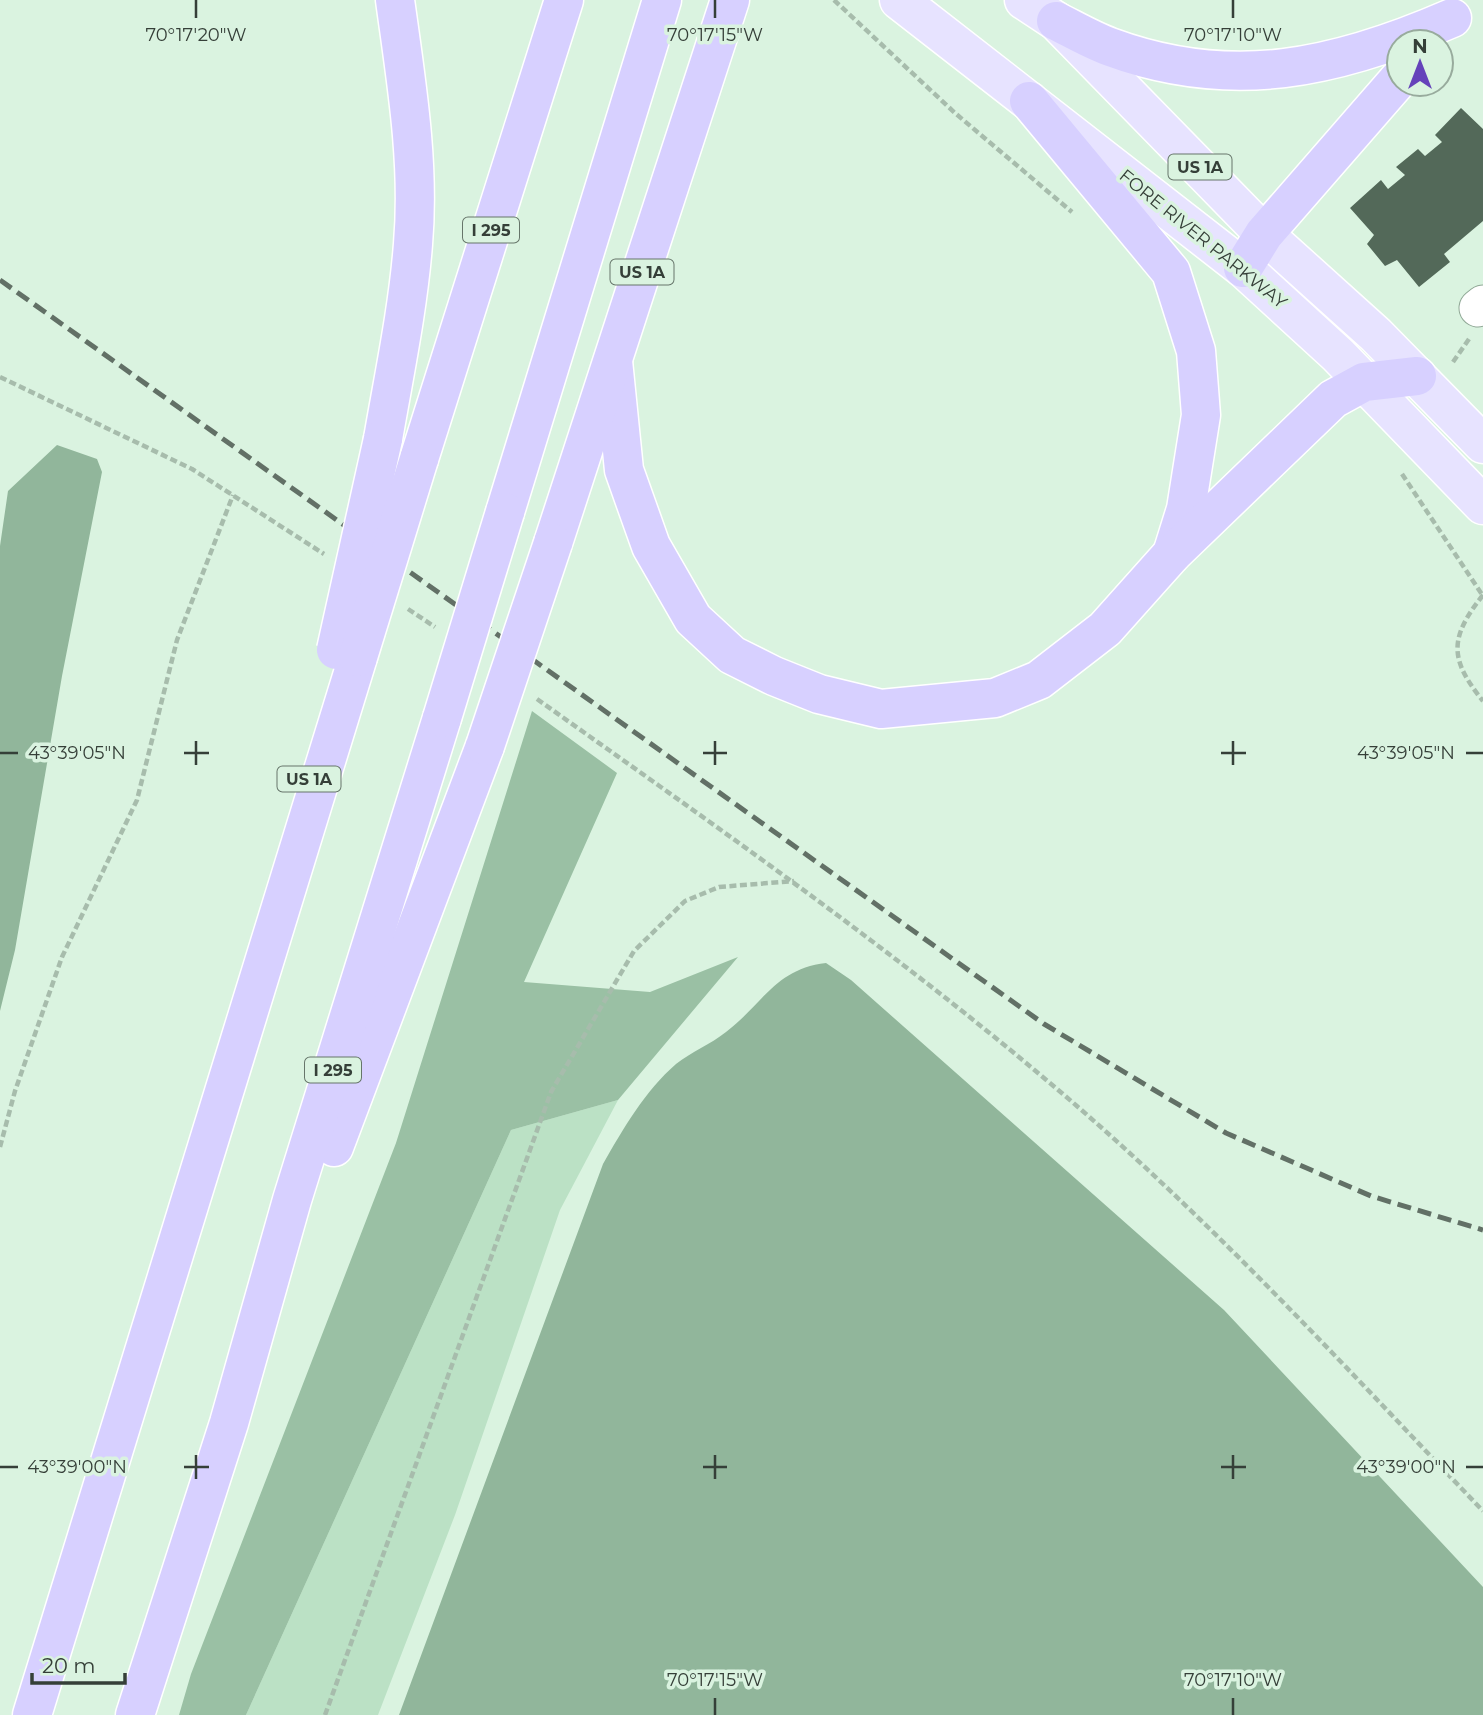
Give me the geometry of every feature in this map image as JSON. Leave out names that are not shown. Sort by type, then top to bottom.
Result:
[{"type":"highway","name":"US 1A","points":[[33,1715],[282,909],[347,654],[413,245],[414,208],[408,96],[394,0]]},
{"type":"highway","name":"I 295","points":[[347,654],[419,460],[564,0]]},
{"type":"highway","name":"I 295","points":[[135,1715],[229,1423],[292,1200],[662,0]]},
{"type":"highway","name":"US 1A","points":[[229,1423],[485,746],[730,0]]},
{"type":"highway","points":[[1056,22],[1109,47],[1163,63],[1245,71],[1300,67],[1355,56],[1451,20]]},
{"type":"highway","points":[[1244,268],[1264,234],[1385,95]]},
{"type":"highway","points":[[1029,101],[1171,272],[1196,351],[1201,415],[1186,509],[1172,554]]},
{"type":"highway","points":[[613,361],[624,470],[651,546],[692,619],[732,655],[819,694],[881,709],[995,698],[1039,680],[1105,629],[1172,554],[1334,399],[1364,382],[1417,376]]},
{"type":"main road","name":"FORE RIVER PARKWAY","points":[[899,0],[1244,268],[1364,382],[1483,505]]},
{"type":"main road","name":"US 1A","points":[[1024,0],[1056,22],[1264,234],[1376,335],[1483,444]]},
{"type":"path","points":[[1460,370],[1452,361],[1478,316]]},
{"type":"path","points":[[0,1147],[15,1091],[62,957],[137,800],[177,640],[233,495]]},
{"type":"path","points":[[1483,595],[1471,611],[1457,649],[1462,672],[1483,701]]},
{"type":"path","points":[[324,1715],[551,1092],[634,951],[685,901],[719,887],[794,881],[956,1007],[1079,1108],[1185,1205],[1483,1511]]},
{"type":"shaded area","points":[[57,445],[97,459],[102,472],[62,676],[15,950],[0,1011],[0,546],[8,491]]},
{"type":"shaded area","points":[[532,711],[617,773],[524,982],[650,992],[738,957],[618,1100],[511,1130],[246,1715],[179,1715],[191,1674],[396,1143]]},
{"type":"shaded area","points":[[826,963],[851,980],[1224,1310],[1483,1587],[1483,1715],[399,1715],[603,1164],[645,1098],[676,1064],[726,1032],[782,980],[794,972]]},
{"type":"shaded area","points":[[618,1100],[560,1210],[455,1515],[378,1715],[246,1715],[511,1130]]},
{"type":"building","points":[[1461,108],[1483,129],[1483,221],[1444,254],[1450,262],[1419,287],[1397,260],[1385,266],[1367,244],[1374,235],[1350,208],[1381,180],[1388,189],[1405,175],[1396,167],[1418,149],[1425,156],[1442,142],[1435,135]]},
{"type":"railway","points":[[0,280],[1044,1024],[1226,1133],[1371,1196],[1483,1230]]}]
